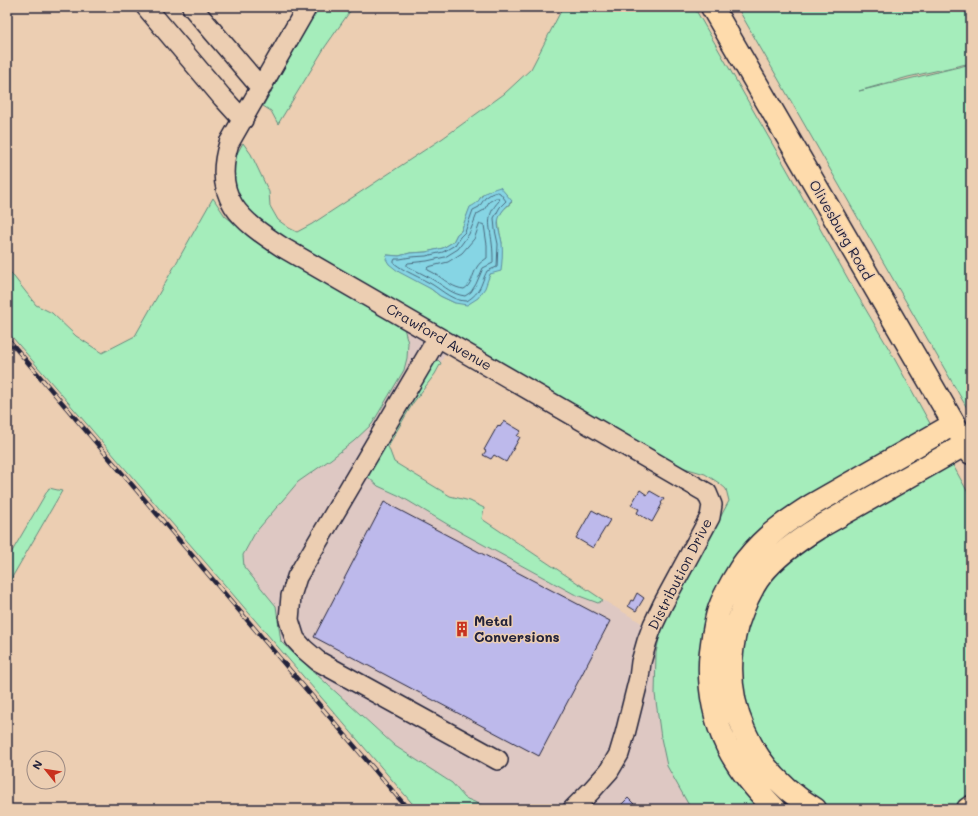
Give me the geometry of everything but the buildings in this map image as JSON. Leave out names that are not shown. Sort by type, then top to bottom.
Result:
[{"type":"main road","name":"Olivesburg Road","points":[[712,7],[968,449]]},
{"type":"main road","points":[[775,809],[749,781],[738,765],[727,746],[716,715],[710,682],[710,663],[715,626],[720,607],[737,573],[746,560],[775,530],[812,505],[954,424]]},
{"type":"main road","points":[[815,809],[796,797],[770,773],[759,758],[741,724],[733,692],[731,659],[733,640],[744,606],[751,591],[762,574],[777,558],[799,540],[818,528],[968,449]]},
{"type":"street","points":[[146,7],[243,120]]},
{"type":"street","points":[[192,7],[261,88]]},
{"type":"street","name":"Crawford Avenue","points":[[307,7],[229,143],[225,156],[224,170],[229,198],[244,219],[260,233],[282,247],[707,493]]},
{"type":"street","points":[[438,337],[297,576],[291,596],[289,620],[295,638],[304,649],[318,661],[498,760]]},
{"type":"street","name":"Distribution Drive","points":[[573,809],[609,771],[619,754],[639,678],[641,662],[653,625],[710,517],[712,506],[707,493]]},
{"type":"shaded area","points":[[404,328],[445,353],[441,363],[439,360],[373,456],[378,486],[400,496],[462,533],[574,594],[598,603],[603,600],[660,634],[656,653],[655,694],[661,738],[667,766],[691,809],[487,809],[484,806],[465,798],[452,783],[395,746],[281,642],[276,606],[244,567],[243,555],[255,533],[298,482],[354,441],[372,424],[407,358],[408,343]]},
{"type":"green space","points":[[318,7],[353,7],[325,47],[278,124],[271,111],[263,106]]},
{"type":"green space","points":[[563,7],[694,7],[889,349],[971,498],[971,809],[691,809],[667,766],[661,738],[655,694],[656,653],[660,634],[669,613],[729,501],[726,489],[705,474],[671,464],[262,225],[241,201],[234,181],[235,157],[243,143],[251,154],[269,192],[270,206],[278,220],[297,232],[312,224],[443,138],[504,94],[531,69]],"holes":[[[482,195],[512,202],[503,210],[498,218],[502,243],[489,277],[455,303],[440,296],[387,255],[399,256],[410,253],[426,252],[443,248],[453,242],[457,234],[461,231],[470,208],[477,204]]]},
{"type":"green space","points":[[737,7],[971,7],[971,63],[908,77],[859,91],[971,64],[971,415]]},
{"type":"green space","points":[[213,198],[225,216],[280,257],[404,328],[408,343],[407,358],[404,370],[372,424],[354,441],[298,482],[255,533],[243,555],[244,567],[276,606],[281,642],[395,746],[452,783],[465,798],[484,806],[487,809],[417,809],[7,331],[7,268],[36,305],[52,313],[76,336],[102,353],[135,336]]},
{"type":"green space","points":[[438,360],[441,363],[435,374],[413,403],[388,446],[394,462],[450,496],[470,501],[484,508],[482,519],[603,600],[598,603],[574,594],[462,533],[400,496],[378,486],[368,477],[370,466],[430,364]]},
{"type":"green space","points":[[49,488],[62,491],[7,586],[7,560]]},
{"type":"water","points":[[500,187],[512,201],[500,215],[498,221],[502,246],[501,271],[490,274],[485,288],[478,298],[467,305],[455,303],[399,272],[389,264],[386,259],[387,255],[399,256],[410,253],[426,252],[443,248],[453,242],[457,234],[461,231],[470,207],[490,190]]},
{"type":"railway","points":[[7,338],[408,809]]},
{"type":"place","name":"Metal Conversions","points":[[462,629]]}]
